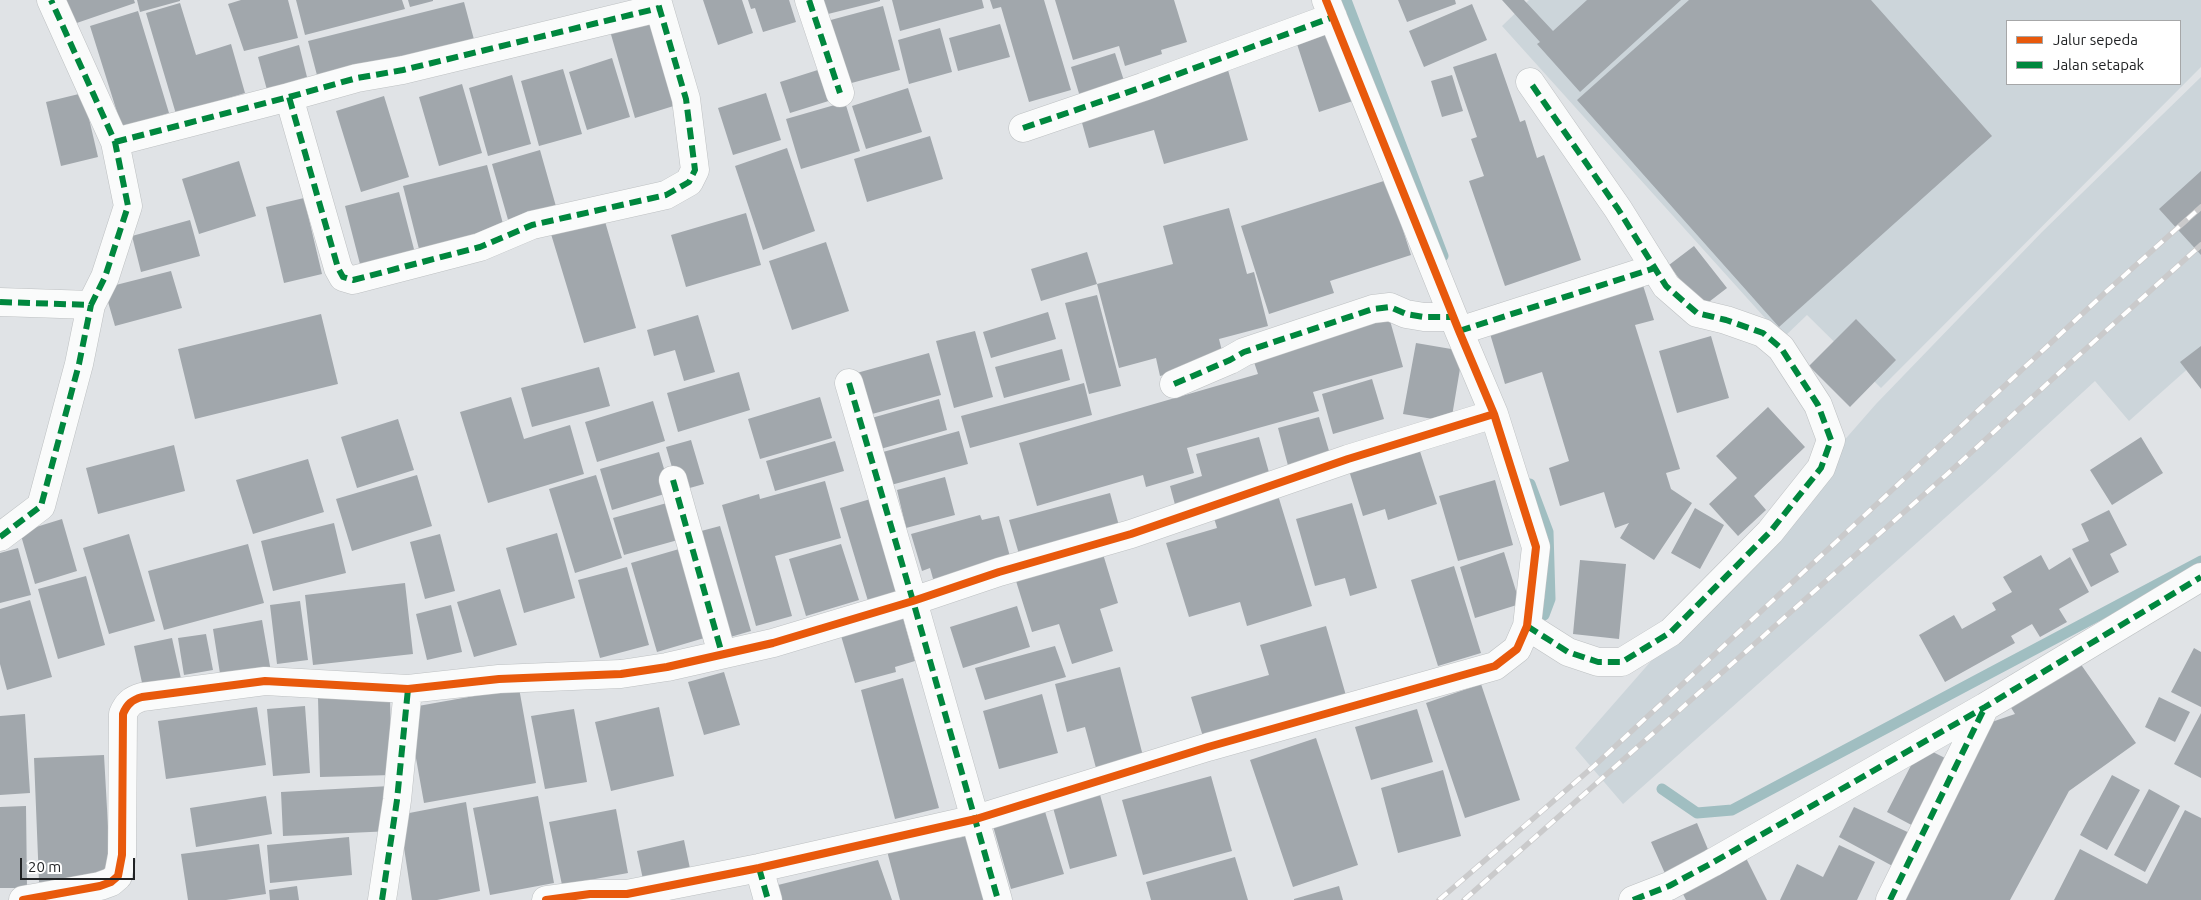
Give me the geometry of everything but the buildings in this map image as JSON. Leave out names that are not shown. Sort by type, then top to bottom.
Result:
[{"type":"street","points":[[0,537],[41,506],[79,364],[91,306],[107,270],[128,206],[114,142],[51,0]]},
{"type":"street","points":[[809,0],[840,93]]},
{"type":"street","points":[[114,142],[357,78],[403,70],[658,4],[686,99],[695,157],[695,170],[689,182],[666,195],[532,225],[480,247],[353,280],[343,277],[338,268],[289,97]]},
{"type":"street","points":[[546,900],[590,894],[627,894],[759,868],[976,819],[1208,747],[1495,666],[1517,649],[1528,626],[1536,547],[1464,325],[1330,9],[1143,87],[1023,128]]},
{"type":"street","points":[[1528,626],[1568,652],[1598,662],[1622,662],[1671,632],[1770,532],[1821,468],[1831,440],[1818,405],[1781,348],[1763,333],[1726,320],[1696,313],[1666,286],[1618,209],[1530,82]]},
{"type":"street","points":[[1174,384],[1244,352],[1373,309],[1390,307],[1406,314],[1464,325],[1655,268]]},
{"type":"street","points":[[0,302],[91,306]]},
{"type":"street","points":[[849,383],[998,900]]},
{"type":"street","points":[[23,900],[100,886],[111,882],[118,876],[122,855],[123,714],[126,706],[132,700],[265,680],[408,689],[499,679],[621,674],[667,667],[773,643],[913,601],[999,572],[1132,534],[1348,459],[1494,414]]},
{"type":"street","points":[[673,480],[722,654]]},
{"type":"street","points":[[1632,900],[1668,886],[1712,863],[1985,707],[2201,578]]},
{"type":"street","points":[[382,900],[397,800],[408,689]]},
{"type":"street","points":[[1890,900],[1985,707]]},
{"type":"street","points":[[759,868],[768,900]]},
{"type":"shaded area","points":[[1529,0],[2201,0],[2201,67],[1881,388],[1807,315],[1783,338],[1502,26]]},
{"type":"shaded area","points":[[2201,77],[2201,357],[2129,421],[2095,381],[1982,485],[1623,804],[1575,748],[1876,404],[2042,232]]},
{"type":"waterway","points":[[1346,0],[1443,256]]},
{"type":"waterway","points":[[1530,484],[1548,532],[1550,599],[1544,615]]},
{"type":"waterway","points":[[1662,789],[1697,813],[1732,810],[2201,561]]},
{"type":"railway","points":[[1439,900],[1594,766],[2108,290],[2201,207]]},
{"type":"railway","points":[[1464,900],[1945,476],[2201,245]]},
{"type":"marked path","points":[[0,302],[91,305],[105,277],[128,206],[115,142],[51,0]]},
{"type":"marked path","points":[[115,142],[289,97],[338,268],[343,277],[353,280],[480,247],[532,225],[666,195],[689,182],[695,170],[686,99],[657,0]]},
{"type":"marked path","points":[[809,0],[840,93]]},
{"type":"marked path","points":[[289,97],[357,78],[403,70],[659,8]]},
{"type":"marked path","points":[[1023,128],[1143,87],[1333,17]]},
{"type":"marked path","points":[[1527,626],[1568,652],[1598,662],[1622,662],[1671,632],[1770,532],[1821,468],[1831,440],[1818,405],[1781,348],[1763,333],[1726,320],[1697,313],[1666,286],[1618,209],[1530,82]]},
{"type":"marked path","points":[[1459,331],[1655,268]]},
{"type":"marked path","points":[[0,537],[41,506],[79,364],[91,305]]},
{"type":"marked path","points":[[1174,384],[1244,352],[1373,309],[1390,307],[1406,314],[1424,317],[1453,317]]},
{"type":"marked path","points":[[849,383],[998,900]]},
{"type":"marked path","points":[[673,480],[722,654]]},
{"type":"marked path","points":[[1633,900],[1669,886],[1712,863],[1985,707],[2201,577]]},
{"type":"marked path","points":[[382,900],[397,800],[408,689]]},
{"type":"marked path","points":[[1890,900],[1985,707]]},
{"type":"marked path","points":[[759,868],[768,900]]},
{"type":"cycle path","points":[[546,900],[590,894],[627,894],[759,868],[976,819],[1208,747],[1495,666],[1517,649],[1527,626],[1536,547],[1494,414],[1326,0]]},
{"type":"cycle path","points":[[23,900],[100,886],[111,882],[118,876],[122,855],[123,714],[130,703],[142,697],[265,681],[408,689],[499,679],[621,674],[667,667],[773,643],[913,601],[999,572],[1131,534],[1348,459],[1494,414]]}]
